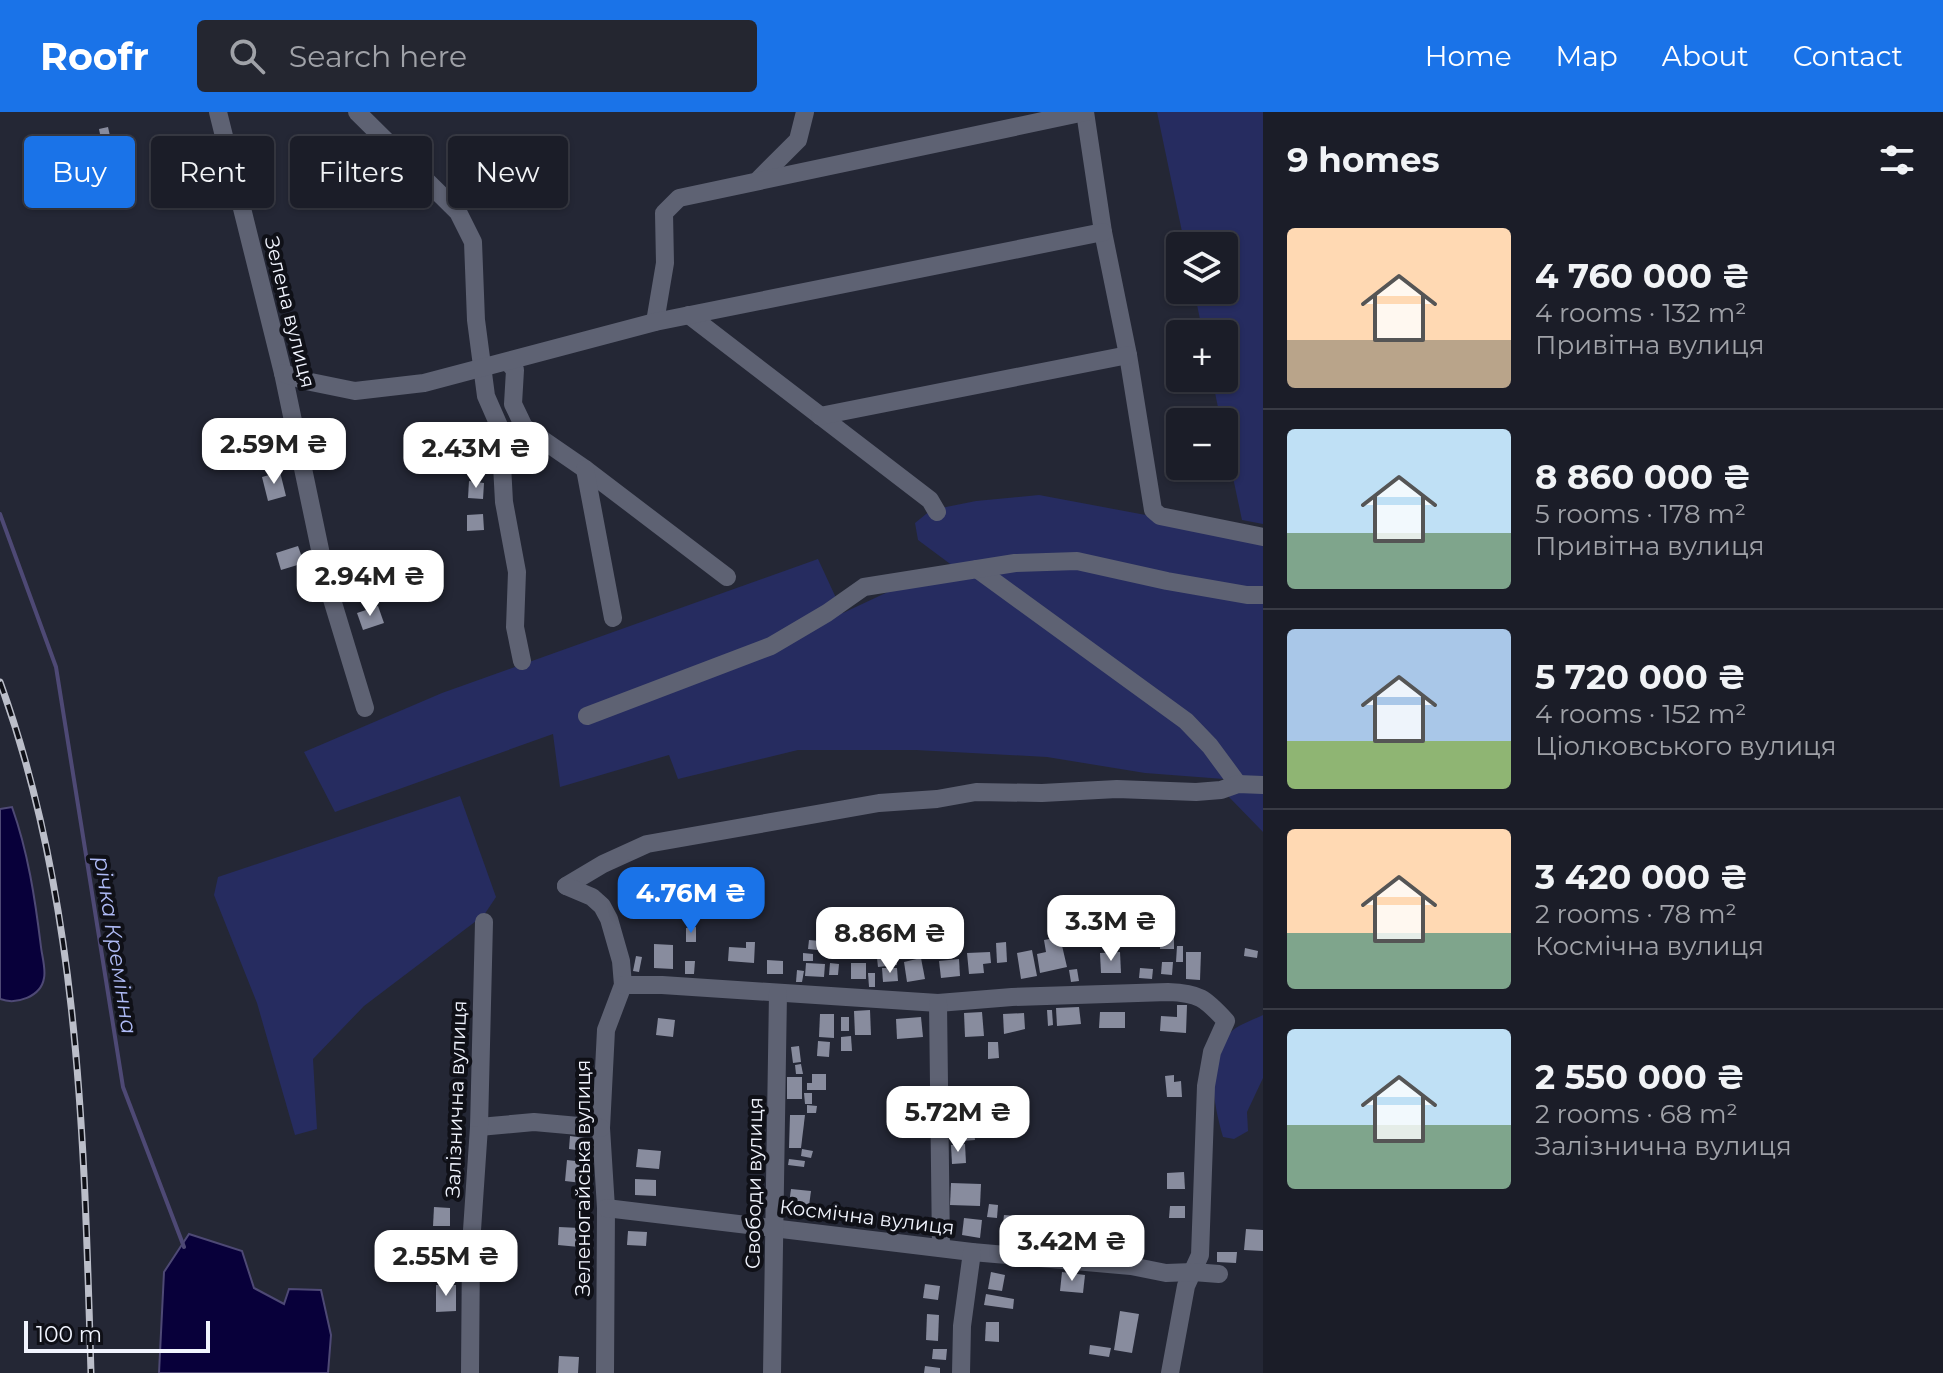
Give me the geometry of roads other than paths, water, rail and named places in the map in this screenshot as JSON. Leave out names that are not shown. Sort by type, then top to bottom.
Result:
[{"type":"street","name":"Зелена вулиця","points":[[218,112],[283,373],[327,583],[365,708]]},
{"type":"street","points":[[357,112],[458,212],[473,242],[473,295],[486,396],[500,428],[504,502],[517,572],[515,627],[522,661]]},
{"type":"street","points":[[759,179],[798,140],[805,112]]},
{"type":"street","points":[[655,322],[665,263],[664,213],[679,198],[1085,112],[1103,232],[1155,513],[1263,537]]},
{"type":"street","points":[[283,373],[355,391],[424,383],[655,322],[1103,232]]},
{"type":"street","points":[[689,315],[930,500],[937,512]]},
{"type":"street","points":[[820,416],[1128,355]]},
{"type":"street","points":[[508,362],[515,370],[513,404],[524,427],[585,469],[727,577]]},
{"type":"street","points":[[585,469],[613,618]]},
{"type":"street","points":[[587,716],[771,646],[864,587],[1015,563],[1077,561],[1167,581],[1263,595]]},
{"type":"street","points":[[977,569],[1186,721],[1210,746],[1238,784]]},
{"type":"street","points":[[1170,1373],[1186,1286],[1200,1255],[1206,1086],[1212,1052],[1226,1021],[1208,1001],[1193,993],[1168,992],[1012,997],[938,1003],[623,985],[621,961],[602,906],[592,897],[566,886],[603,864],[647,844],[879,803],[937,799],[976,792],[1042,793],[1117,789],[1196,792],[1221,790],[1238,784],[1263,785]]},
{"type":"street","name":"Залізнична вулиця","points":[[470,1373],[471,1245],[479,1127],[484,922]]},
{"type":"street","name":"Зеленогайська вулиця","points":[[605,1373],[606,1208],[601,1128],[606,1030],[623,985]]},
{"type":"street","name":"Свободи вулиця","points":[[772,1373],[778,993]]},
{"type":"street","points":[[938,1003],[941,1248]]},
{"type":"street","points":[[479,1127],[534,1122],[601,1128]]},
{"type":"street","name":"Космічна вулиця","points":[[606,1208],[972,1252],[1131,1266],[1166,1273],[1219,1274]]},
{"type":"street","points":[[961,1373],[962,1326],[972,1252]]},
{"type":"waterway","name":"річка Кремінна","points":[[0,514],[56,667],[123,1087],[184,1247]]},
{"type":"railway","points":[[0,682],[27,765],[47,850],[62,936],[80,1110],[91,1373]]}]
